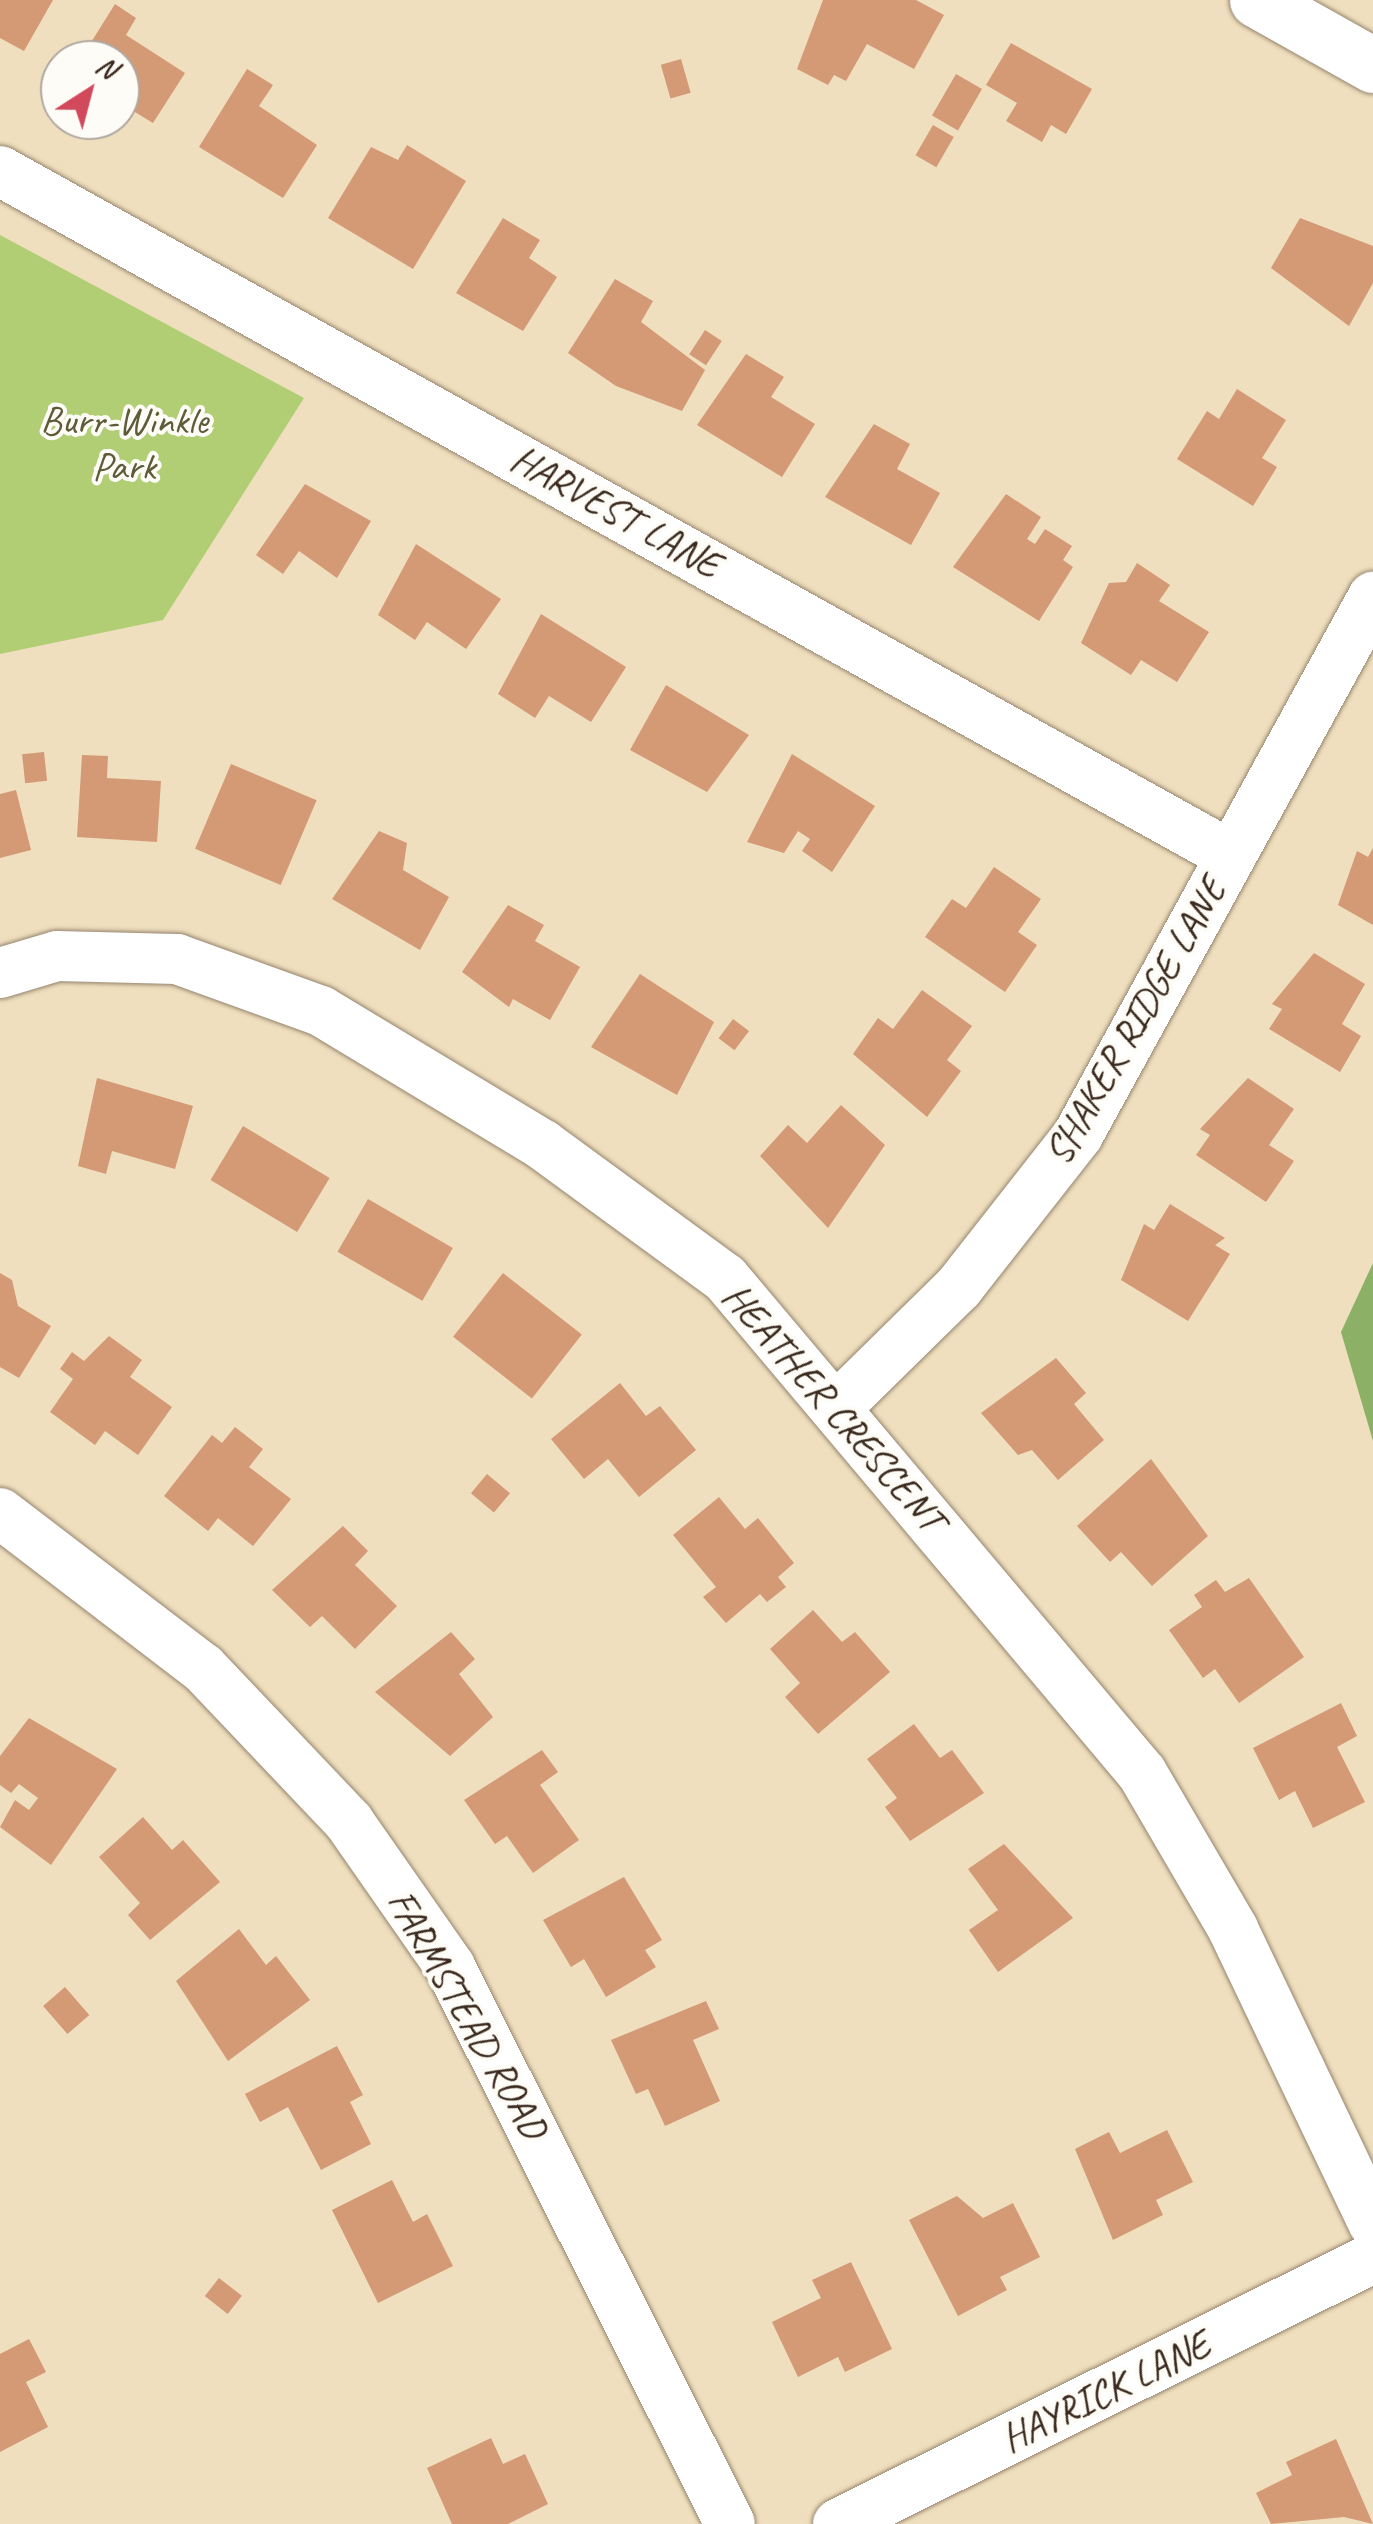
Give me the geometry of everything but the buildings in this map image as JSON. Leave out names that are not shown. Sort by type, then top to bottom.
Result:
[{"type":"street","points":[[1257,0],[1373,65]]},
{"type":"street","name":"HARVEST LANE","points":[[0,171],[1230,855]]},
{"type":"street","name":"SHAKER RIDGE LANE","points":[[840,1404],[958,1288],[1078,1135],[1373,597]]},
{"type":"street","name":"HEATHER CRESCENT","points":[[0,973],[56,956],[177,960],[321,1011],[543,1145],[725,1278],[840,1404],[1142,1773],[1233,1929],[1373,2224]]},
{"type":"street","name":"FARMSTEAD ROAD","points":[[0,1513],[203,1668],[348,1822],[450,1968],[730,2524]]},
{"type":"street","name":"HAYRICK LANE","points":[[838,2524],[1373,2258]]},
{"type":"green space","name":"Burr-Winkle Park","points":[[0,235],[304,398],[163,620],[0,654]]},
{"type":"green space","points":[[1373,1263],[1373,1441],[1341,1332]]}]
